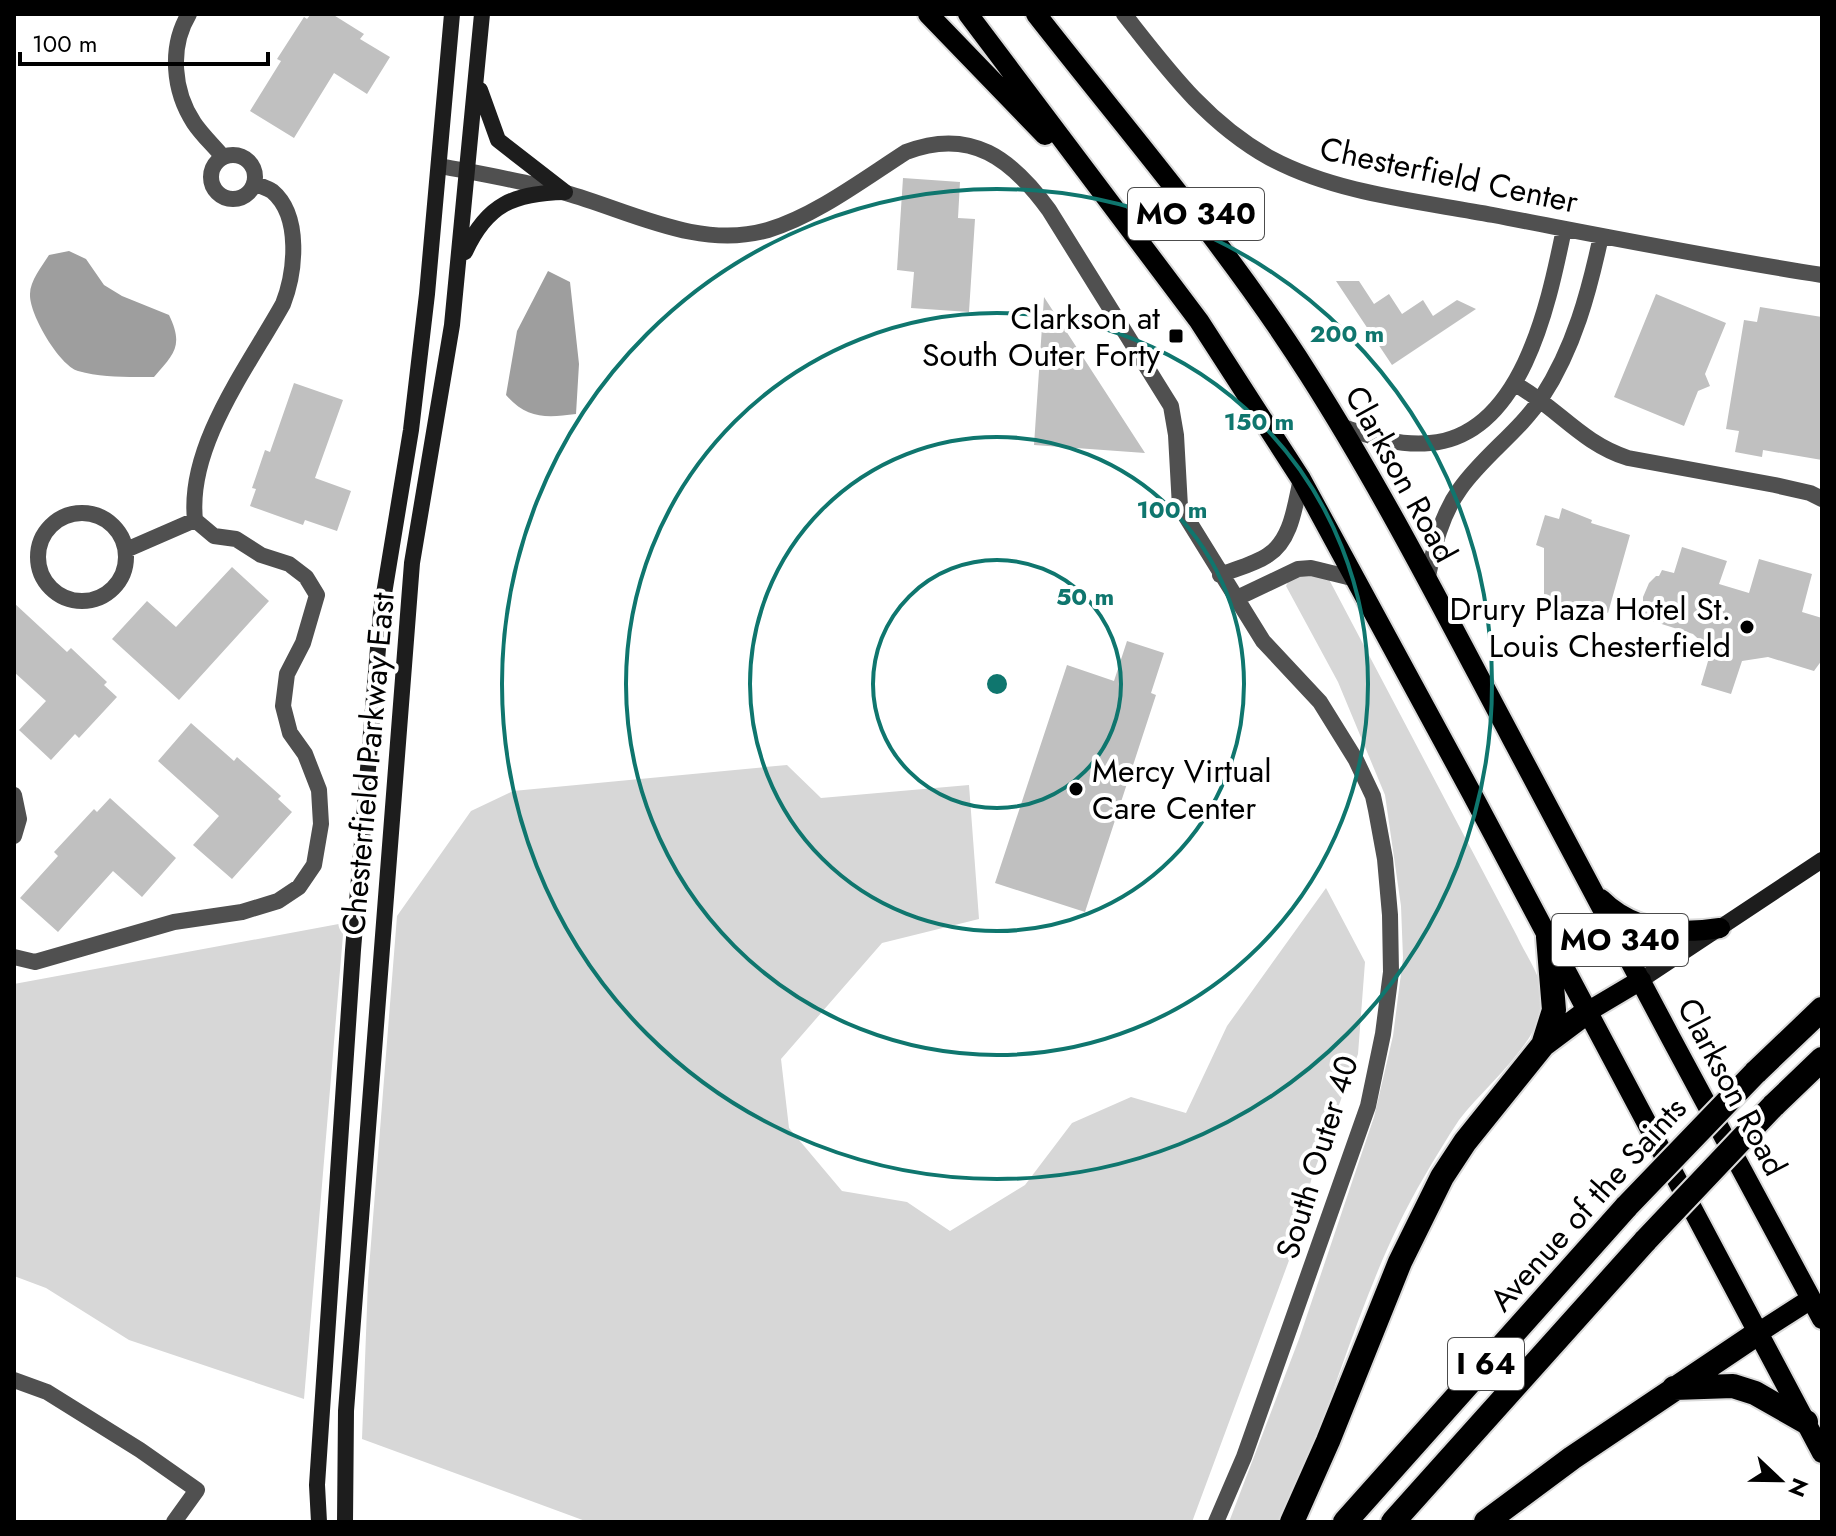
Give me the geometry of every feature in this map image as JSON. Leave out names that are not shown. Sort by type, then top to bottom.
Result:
[{"type":"highway","points":[[1543,1045],[1554,1010],[1548,937]]},
{"type":"highway","name":"Avenue of the Saints","points":[[1345,1522],[1627,1206],[1755,1073],[1822,1009]]},
{"type":"highway","points":[[1292,1522],[1323,1454],[1400,1262],[1442,1177],[1482,1119],[1543,1045],[1587,1012]]},
{"type":"highway","name":"Avenue of the Saints","points":[[1393,1522],[1646,1240],[1822,1059]]},
{"type":"highway","points":[[1486,1522],[1561,1466],[1758,1333]]},
{"type":"highway","points":[[1674,1388],[1733,1386],[1755,1393],[1806,1422]]},
{"type":"main road","points":[[928,14],[1101,192]]},
{"type":"main road","name":"MO 340","points":[[968,14],[1199,321],[1301,479],[1822,1453]]},
{"type":"main road","name":"Clarkson Road","points":[[1036,14],[1190,205],[1279,328],[1340,426],[1427,581],[1641,980],[1817,1294]]},
{"type":"main road","points":[[1594,892],[1611,909],[1653,928],[1676,932],[1720,928]]},
{"type":"main road","points":[[1587,1012],[1641,980]]},
{"type":"main road","points":[[1758,1333],[1817,1294]]},
{"type":"main road","name":"MO 340","points":[[1817,1294],[1822,1319]]},
{"type":"street","points":[[189,14],[175,50],[182,101],[194,123],[223,157]]},
{"type":"street","name":"Chesterfield Parkway East","points":[[319,1522],[317,1485],[353,950],[381,612],[411,430],[440,166],[452,14]]},
{"type":"street","name":"Chesterfield Parkway East","points":[[345,1522],[346,1411],[411,578],[452,325],[482,14]]},
{"type":"street","name":"Chesterfield Center","points":[[1124,14],[1184,90],[1209,115],[1269,157],[1297,171],[1368,191],[1721,259],[1822,275]]},
{"type":"street","points":[[477,81],[498,140],[565,192]]},
{"type":"street","name":"South Outer 40","points":[[440,166],[565,192],[645,220],[689,231],[736,236],[766,231],[792,221],[906,152],[923,145],[940,142],[996,155],[1032,186],[1049,210],[1171,406],[1176,435],[1180,507],[1263,641],[1320,702],[1356,760],[1373,796],[1385,859],[1390,915],[1391,972],[1383,1034],[1368,1106],[1250,1443],[1216,1522]]},
{"type":"street","points":[[237,155],[250,162],[254,169],[251,190],[240,198],[225,197],[214,189],[211,175],[223,157],[237,155]]},
{"type":"street","points":[[14,957],[35,962],[174,922],[242,912],[278,901],[299,887],[314,865],[321,824],[319,790],[305,754],[290,733],[283,706],[287,674],[303,643],[317,595],[306,577],[289,564],[261,555],[236,539],[214,536],[195,520],[195,490],[216,419],[283,304],[291,284],[294,257],[292,232],[284,207],[272,191],[254,183]]},
{"type":"street","points":[[458,268],[473,235],[497,208],[518,197],[535,193],[565,192]]},
{"type":"street","points":[[1340,426],[1380,439],[1433,443],[1459,435],[1484,419],[1515,384],[1533,346],[1551,291],[1564,229]]},
{"type":"street","points":[[1427,581],[1437,534],[1461,487],[1542,399],[1565,355],[1586,303],[1601,236]]},
{"type":"street","points":[[1515,384],[1542,399],[1587,439],[1607,451],[1628,458],[1775,485],[1822,499]]},
{"type":"street","points":[[1220,575],[1269,555],[1282,541],[1301,479]]},
{"type":"street","points":[[84,512],[99,515],[112,524],[126,550],[121,577],[103,596],[88,601],[64,598],[53,591],[39,569],[38,548],[43,534],[53,522],[66,515],[84,512]]},
{"type":"street","points":[[126,550],[195,520]]},
{"type":"street","points":[[1237,598],[1298,569],[1311,568],[1356,579]]},
{"type":"street","points":[[14,795],[19,819],[14,836]]},
{"type":"street","points":[[1641,980],[1822,860]]},
{"type":"street","points":[[14,1380],[47,1392],[197,1490],[174,1522]]},
{"type":"shaded area","points":[[69,251],[86,259],[104,285],[122,296],[169,315],[176,335],[175,349],[154,377],[106,376],[78,371],[62,359],[46,338],[31,303],[32,284],[49,255]]},
{"type":"shaded area","points":[[548,271],[570,282],[579,364],[576,414],[555,416],[529,413],[506,395],[517,331]]},
{"type":"shaded area","points":[[1323,568],[1531,962],[1543,1000],[1537,1024],[1528,1039],[1459,1120],[1399,1224],[1368,1296],[1305,1467],[1278,1522],[1229,1522],[1299,1339],[1374,1117],[1393,1036],[1403,958],[1401,906],[1385,795],[1338,682],[1286,586],[1292,574]]},
{"type":"shaded area","points":[[787,765],[821,798],[969,785],[979,919],[882,943],[781,1059],[789,1128],[842,1191],[907,1202],[950,1231],[1025,1185],[1072,1123],[1131,1097],[1186,1113],[1227,1026],[1326,888],[1365,962],[1358,1054],[1312,1177],[1291,1255],[1192,1522],[588,1522],[362,1439],[368,1281],[397,916],[471,811],[513,791]]},
{"type":"shaded area","points":[[344,923],[304,1399],[129,1340],[46,1288],[14,1276],[14,984]]},
{"type":"building","points":[[311,14],[332,14],[364,34],[360,39],[390,57],[367,94],[334,73],[294,138],[250,111],[281,61],[277,59],[304,17],[307,19]]},
{"type":"building","points":[[903,178],[960,182],[958,218],[975,219],[969,312],[911,308],[914,272],[897,270]]},
{"type":"building","points":[[1336,281],[1359,281],[1374,304],[1389,294],[1402,314],[1423,300],[1433,316],[1457,300],[1476,309],[1392,365]]},
{"type":"building","points":[[1656,294],[1726,323],[1705,374],[1710,386],[1698,391],[1684,426],[1614,397]]},
{"type":"building","points":[[1044,297],[1145,453],[1034,445]]},
{"type":"building","points":[[1760,307],[1822,317],[1822,460],[1763,450],[1762,457],[1735,452],[1739,431],[1726,429],[1744,320],[1757,322]]},
{"type":"building","points":[[294,383],[343,400],[315,478],[351,491],[337,531],[305,520],[303,525],[250,506],[256,489],[252,488],[265,450],[270,452]]},
{"type":"building","points":[[1562,508],[1592,520],[1591,523],[1630,535],[1608,613],[1602,622],[1564,612],[1566,606],[1544,599],[1544,548],[1536,545],[1545,515],[1559,519]]},
{"type":"building","name":"Drury Plaza Hotel St. Louis Chesterfield","points":[[1682,547],[1727,561],[1719,584],[1749,593],[1759,559],[1812,574],[1802,612],[1822,618],[1822,660],[1814,671],[1768,657],[1742,661],[1731,694],[1701,685],[1711,651],[1693,634],[1646,619],[1643,607],[1643,597],[1649,583],[1662,570],[1674,573]]},
{"type":"building","points":[[232,567],[269,601],[179,700],[112,639],[147,601],[176,627]]},
{"type":"building","points":[[14,603],[67,652],[71,648],[107,682],[104,685],[117,697],[79,738],[75,734],[51,760],[19,730],[46,701],[14,672]]},
{"type":"building","name":"Mercy Virtual Care Center","points":[[1127,641],[1164,653],[1151,693],[1156,695],[1085,912],[995,883],[1067,665],[1114,681]]},
{"type":"building","points":[[191,723],[234,761],[237,757],[281,796],[278,799],[292,812],[232,879],[193,845],[219,816],[158,761]]},
{"type":"building","points":[[110,798],[176,858],[142,897],[113,871],[58,932],[20,898],[58,856],[54,852],[94,809],[97,812]]},
{"type":"place","name":"Clarkson at South Outer Forty","points":[[1176,336]]},
{"type":"place","name":"Drury Plaza Hotel St. Louis Chesterfield","points":[[1747,627]]},
{"type":"place","name":"Mercy Virtual Care Center","points":[[1076,789]]}]
